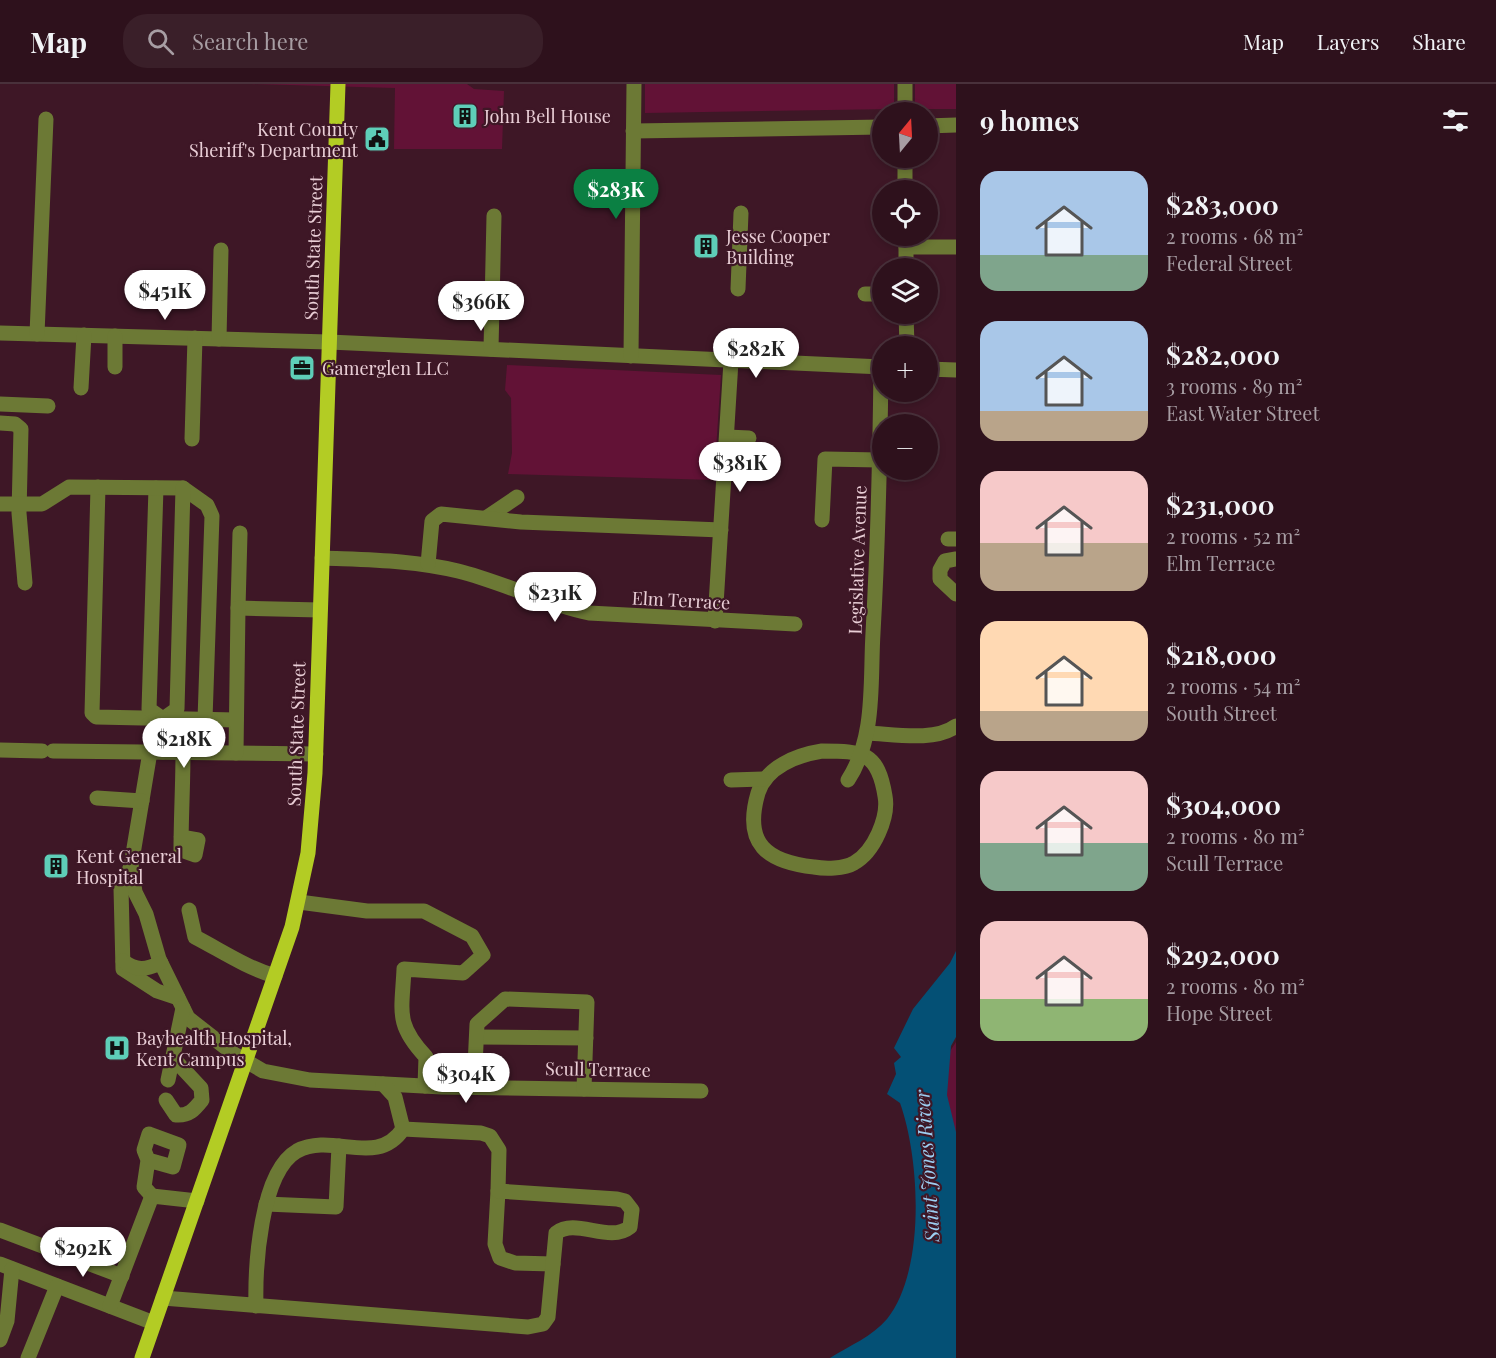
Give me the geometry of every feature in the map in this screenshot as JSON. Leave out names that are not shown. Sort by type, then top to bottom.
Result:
[{"type":"main road","name":"South State Street","points":[[142,1358],[299,902],[311,829],[316,754],[338,84]]},
{"type":"street","points":[[631,356],[634,84]]},
{"type":"street","points":[[905,84],[905,102]]},
{"type":"street","points":[[37,334],[46,118]]},
{"type":"street","points":[[938,126],[956,125]]},
{"type":"street","points":[[633,131],[872,127]]},
{"type":"street","points":[[738,289],[741,213]]},
{"type":"street","points":[[491,349],[494,216]]},
{"type":"street","points":[[938,245],[956,247]]},
{"type":"street","points":[[219,339],[221,250]]},
{"type":"street","points":[[865,294],[872,294]]},
{"type":"street","points":[[0,333],[329,342],[872,367]]},
{"type":"street","points":[[81,388],[84,336]]},
{"type":"street","points":[[115,336],[115,367]]},
{"type":"street","points":[[192,439],[195,339]]},
{"type":"street","points":[[715,621],[731,361],[736,344]]},
{"type":"street","points":[[938,369],[956,370]]},
{"type":"street","points":[[0,404],[48,406]]},
{"type":"street","points":[[0,423],[15,424],[21,429],[20,504],[25,583]]},
{"type":"street","points":[[727,437],[749,438]]},
{"type":"street","points":[[822,520],[825,459],[872,454]]},
{"type":"street","name":"Legislative Avenue","points":[[848,780],[863,755],[868,733],[880,480]]},
{"type":"street","points":[[0,504],[42,504],[69,487],[98,487],[183,488],[207,505],[212,516],[205,719]]},
{"type":"street","points":[[98,487],[92,713],[96,717],[236,720]]},
{"type":"street","points":[[156,488],[149,709],[163,719]]},
{"type":"street","points":[[181,1003],[132,977],[123,969],[121,888],[131,866],[142,801],[163,719],[177,708],[183,488]]},
{"type":"street","points":[[486,518],[518,497]]},
{"type":"street","points":[[428,564],[432,521],[436,516],[454,514],[521,522],[721,530]]},
{"type":"street","points":[[236,753],[240,533]]},
{"type":"street","name":"Elm Terrace","points":[[322,558],[428,564],[461,572],[559,607],[589,613],[795,624]]},
{"type":"street","points":[[956,558],[945,561],[940,570],[940,579],[956,594]]},
{"type":"street","points":[[238,608],[320,610]]},
{"type":"street","points":[[868,733],[928,735],[949,732],[956,726]]},
{"type":"street","points":[[0,750],[316,754]]},
{"type":"street","points":[[731,780],[763,779],[802,754],[842,751],[863,755],[873,760],[880,772],[887,807],[868,850],[854,863],[818,868],[790,865],[770,856],[759,843],[753,817],[763,779]]},
{"type":"street","points":[[181,837],[183,752]]},
{"type":"street","points":[[97,798],[142,801]]},
{"type":"street","points":[[131,866],[135,892],[146,914],[161,963],[181,1003],[168,1080]]},
{"type":"street","points":[[299,902],[366,911],[424,911],[472,936],[483,955],[463,974],[404,969],[402,1026],[411,1041],[426,1057],[425,1086]]},
{"type":"street","points":[[189,910],[195,938],[222,951],[233,960],[275,976]]},
{"type":"street","points":[[123,961],[134,969],[146,970],[161,963]]},
{"type":"street","points":[[474,1087],[477,1024],[505,999],[587,1002],[584,1089]]},
{"type":"street","name":"Scull Terrace","points":[[181,1003],[188,1018],[234,1054],[263,1071],[310,1080],[425,1086],[701,1091]]},
{"type":"street","points":[[477,1036],[586,1038]]},
{"type":"street","points":[[166,1100],[176,1114],[185,1115],[194,1110],[202,1100],[201,1088],[173,1058]]},
{"type":"street","points":[[383,1084],[395,1097],[403,1129]]},
{"type":"street","points":[[256,1306],[257,1250],[266,1204],[283,1165],[297,1151],[339,1146],[381,1149],[396,1138],[403,1129]]},
{"type":"street","points":[[403,1129],[473,1132],[490,1136],[496,1142],[499,1150],[495,1244],[500,1257],[515,1263],[553,1264]]},
{"type":"street","points":[[266,1204],[336,1207],[339,1146]]},
{"type":"street","points":[[148,1160],[144,1187],[152,1196],[197,1201]]},
{"type":"street","points":[[163,1298],[535,1327],[543,1324],[548,1317],[556,1233],[561,1230],[625,1232],[632,1220],[630,1205],[617,1198],[498,1191]]},
{"type":"street","points":[[110,1306],[152,1196]]},
{"type":"street","points":[[0,1230],[122,1276]]},
{"type":"street","points":[[0,1340],[7,1320],[6,1266],[154,1323]]},
{"type":"street","points":[[28,1358],[57,1286]]},
{"type":"shaded area","points":[[251,84],[467,84],[474,89],[504,91],[502,149],[394,149],[395,88]]},
{"type":"shaded area","points":[[645,84],[894,84],[894,102],[872,102],[872,109],[645,113]]},
{"type":"shaded area","points":[[915,84],[956,84],[956,109],[938,109],[938,102],[915,102]]},
{"type":"shaded area","points":[[507,365],[721,375],[714,480],[508,474],[512,453],[511,398],[505,390]]},
{"type":"shaded area","points":[[956,1042],[956,1218],[939,1068]]},
{"type":"water","name":"Saint Jones River","points":[[956,951],[956,1037],[951,1046],[947,1095],[956,1132],[956,1358],[830,1358],[868,1336],[881,1325],[900,1298],[914,1244],[916,1214],[912,1153],[907,1126],[900,1103],[887,1094],[896,1074],[894,1063],[901,1057],[894,1048],[913,1009],[950,963]]},
{"type":"place","name":"John Bell House","points":[[465,116]]},
{"type":"place","name":"Kent County Sheriff's Department","points":[[377,139]]},
{"type":"place","name":"Jesse Cooper Building","points":[[706,246]]},
{"type":"place","name":"Gamerglen LLC","points":[[302,368]]},
{"type":"place","name":"Kent General Hospital","points":[[56,866]]},
{"type":"place","name":"Bayhealth Hospital, Kent Campus","points":[[117,1048]]}]
